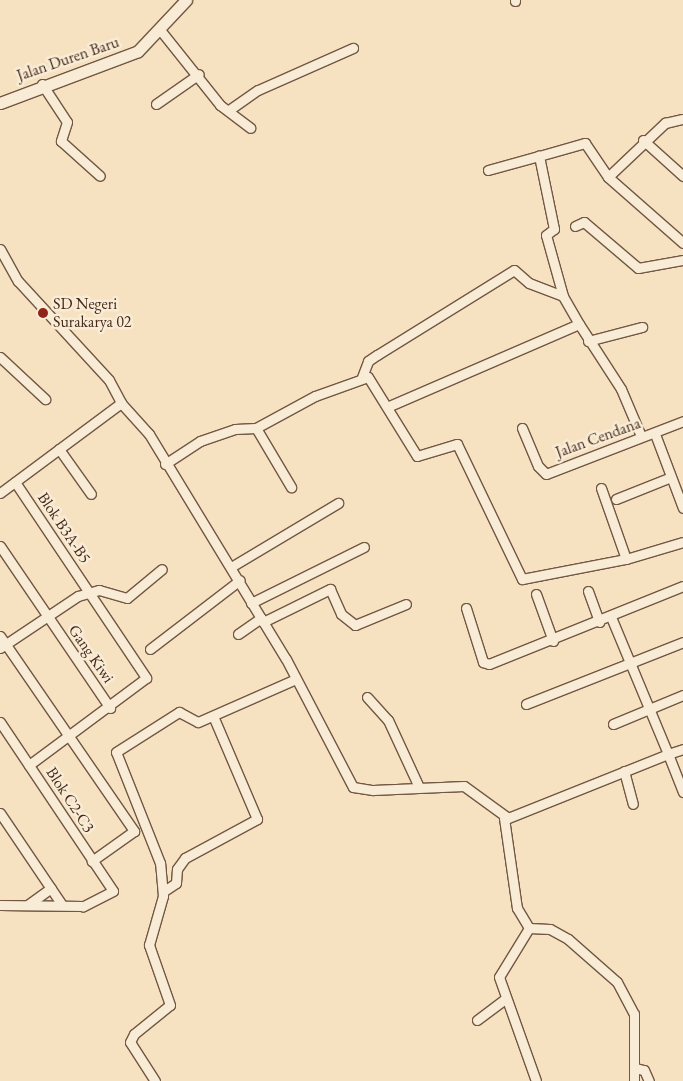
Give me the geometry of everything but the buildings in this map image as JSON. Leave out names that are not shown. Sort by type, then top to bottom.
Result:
[{"type":"street","name":"Jalan Duren Baru","points":[[0,103],[42,84],[102,67],[138,51],[161,31],[186,0]]},
{"type":"street","points":[[161,31],[199,74],[220,105],[229,110],[250,128]]},
{"type":"street","points":[[229,110],[258,90],[353,48]]},
{"type":"street","points":[[156,104],[199,74]]},
{"type":"street","points":[[42,84],[67,122],[61,141],[100,176]]},
{"type":"street","points":[[608,177],[643,140],[665,123],[683,120]]},
{"type":"street","points":[[643,140],[683,176]]},
{"type":"street","points":[[488,170],[586,143],[608,177],[683,243]]},
{"type":"street","points":[[539,156],[554,229],[546,235],[563,296],[588,341],[621,389],[641,436]]},
{"type":"street","points":[[575,226],[584,222],[638,268],[683,260]]},
{"type":"street","points":[[0,249],[18,281],[108,380],[121,403],[136,415],[165,464],[240,580],[353,787],[373,790],[418,785],[464,786],[480,794],[510,818],[517,908],[533,927],[550,929],[580,948],[617,982],[629,1001],[634,1014],[634,1081]]},
{"type":"street","points":[[362,377],[368,361],[377,354],[514,270],[529,283],[563,296]]},
{"type":"street","points":[[387,407],[579,324]]},
{"type":"street","points":[[588,341],[642,327]]},
{"type":"street","points":[[0,357],[45,399]]},
{"type":"street","points":[[165,464],[217,434],[256,428],[315,396],[368,376],[417,456],[457,444],[522,579],[626,559],[683,542]]},
{"type":"street","points":[[2,488],[15,482],[121,403]]},
{"type":"street","name":"Jalan Cendana","points":[[522,428],[538,466],[546,474],[641,436],[655,434],[683,421]]},
{"type":"street","points":[[256,428],[291,487]]},
{"type":"street","points":[[655,434],[683,508]]},
{"type":"street","points":[[59,449],[91,494]]},
{"type":"street","points":[[616,499],[671,477]]},
{"type":"street","name":"Blok B3A-B5","points":[[15,482],[146,678],[110,708]]},
{"type":"street","points":[[601,488],[626,559]]},
{"type":"street","points":[[231,567],[338,503]]},
{"type":"street","name":"Gang Kiwi","points":[[0,546],[110,708]]},
{"type":"street","points":[[251,603],[364,547]]},
{"type":"street","points":[[3,646],[88,591],[128,598],[162,569]]},
{"type":"street","points":[[150,649],[240,580]]},
{"type":"street","points":[[466,608],[486,664],[553,641],[683,586]]},
{"type":"street","points":[[238,634],[262,620],[330,589],[341,614],[355,625],[406,604]]},
{"type":"street","points":[[588,591],[599,622]]},
{"type":"street","points":[[536,594],[553,641]]},
{"type":"street","points":[[611,617],[683,792]]},
{"type":"street","points":[[0,636],[3,646],[134,831],[92,861]]},
{"type":"street","points":[[526,704],[683,642]]},
{"type":"street","points":[[156,1081],[130,1042],[134,1034],[170,1005],[149,945],[164,891],[150,831],[116,752],[179,712],[195,722],[296,680]]},
{"type":"street","points":[[613,724],[683,695]]},
{"type":"street","points":[[367,697],[388,720],[418,785]]},
{"type":"street","points":[[29,765],[69,739],[110,708]]},
{"type":"street","points":[[164,891],[176,883],[177,869],[185,858],[257,819],[213,716]]},
{"type":"street","name":"Blok C2-C3","points":[[0,722],[92,861],[111,885],[111,895],[83,906],[62,905]]},
{"type":"street","points":[[510,818],[683,749]]},
{"type":"street","points":[[624,771],[633,804]]},
{"type":"street","points":[[0,813],[62,905]]},
{"type":"street","points":[[29,904],[50,888]]},
{"type":"street","points":[[0,905],[62,905]]},
{"type":"street","points":[[533,927],[499,977],[504,1000],[536,1081]]},
{"type":"street","points":[[477,1020],[504,1000]]},
{"type":"street","points":[[635,1068],[644,1070],[649,1081]]},
{"type":"place","name":"SD Negeri Surakarya 02","points":[[43,313]]}]
